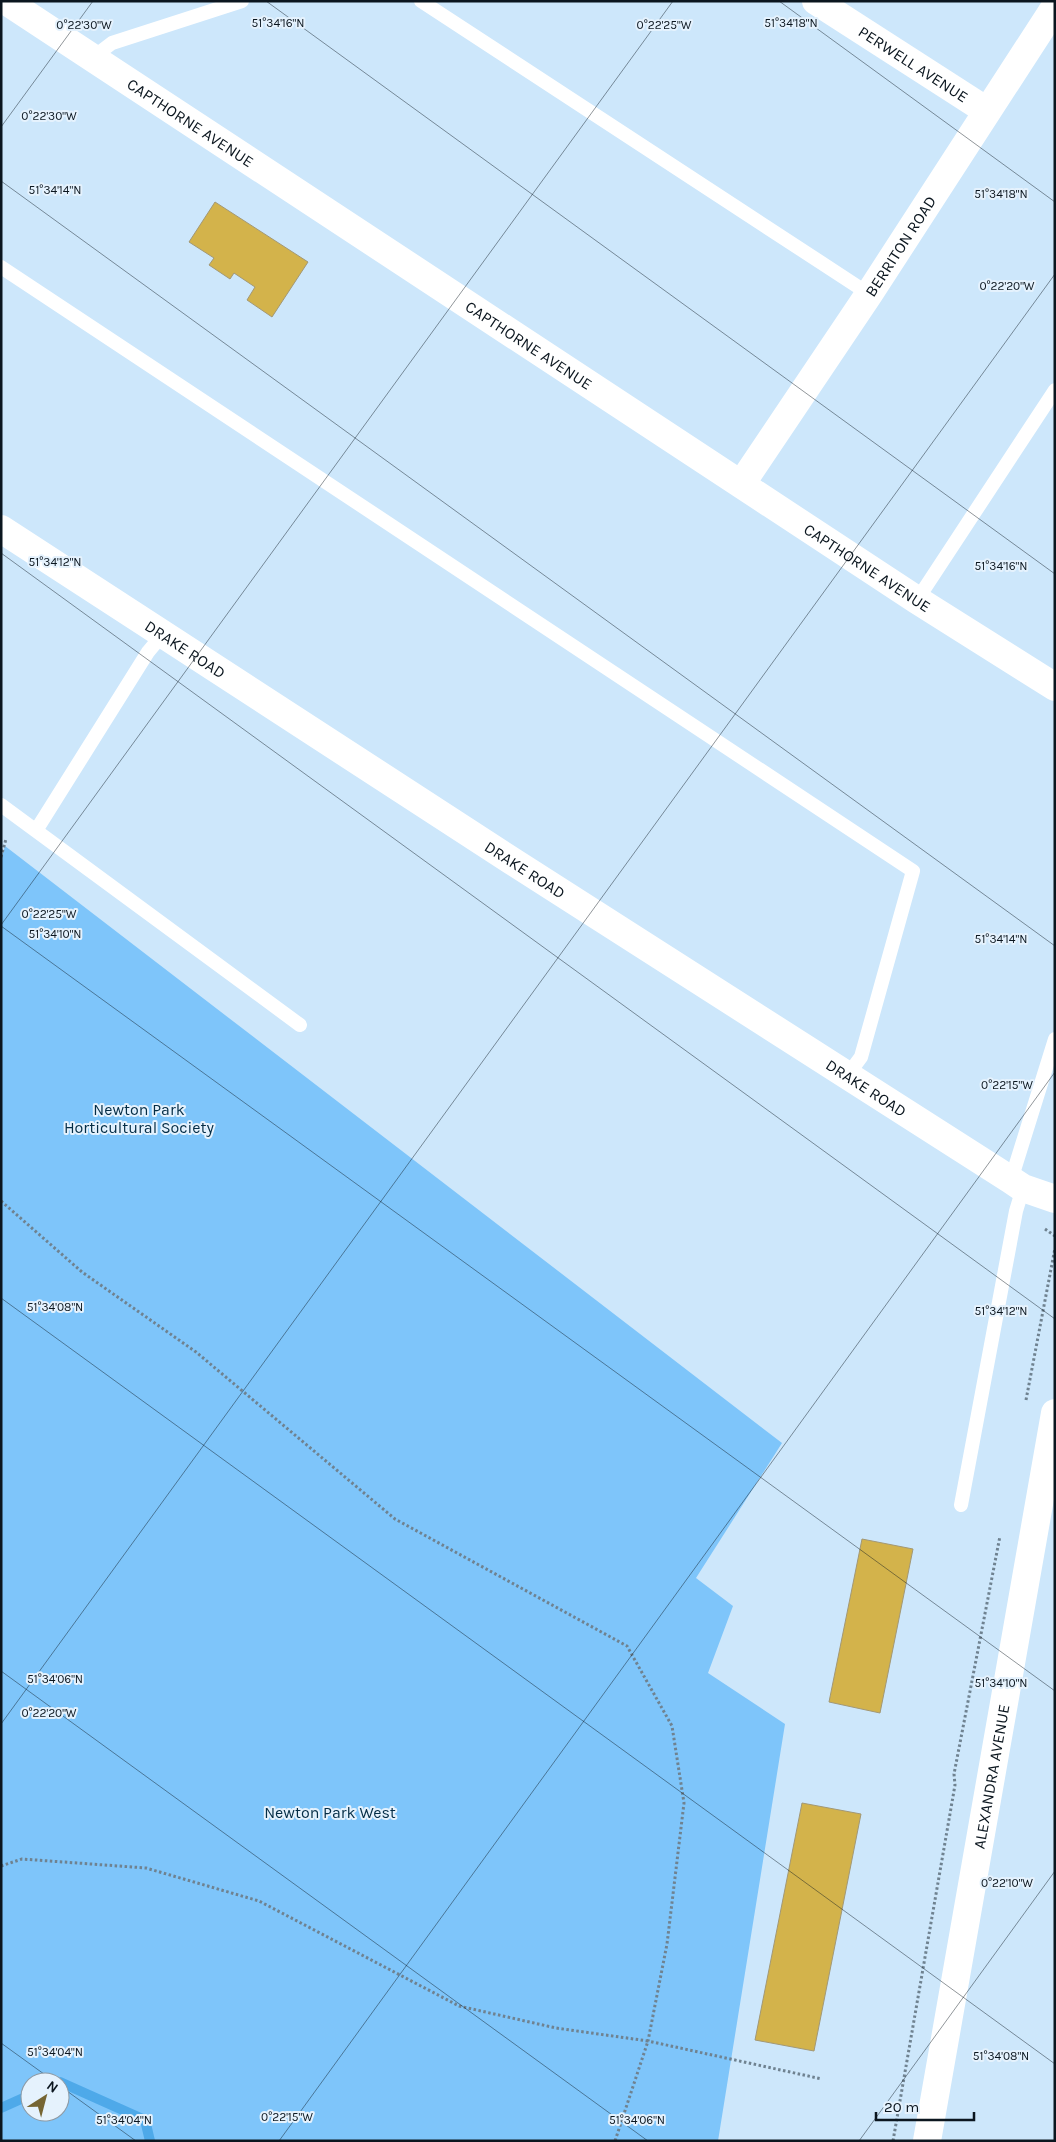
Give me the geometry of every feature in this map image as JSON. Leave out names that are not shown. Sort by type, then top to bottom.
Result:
[{"type":"street","name":"CAPTHORNE AVENUE","points":[[6,1],[91,59],[742,483],[917,600],[1055,687]]},
{"type":"street","name":"PERWELL AVENUE","points":[[816,1],[986,111]]},
{"type":"street","name":"BERRITON ROAD","points":[[742,483],[869,294],[1055,7]]},
{"type":"street","name":"DRAKE ROAD","points":[[1,529],[847,1076],[1017,1184],[1055,1199]]},
{"type":"street","name":"ALEXANDRA AVENUE","points":[[927,2141],[987,1788],[1055,1413]]},
{"type":"lane","points":[[91,59],[112,43],[242,1]]},
{"type":"lane","points":[[421,1],[869,294]]},
{"type":"lane","points":[[1,267],[913,871],[861,1057],[847,1076]]},
{"type":"lane","points":[[917,600],[1055,390]]},
{"type":"lane","points":[[37,829],[148,652],[164,634]]},
{"type":"lane","points":[[1,805],[37,829],[300,1025]]},
{"type":"lane","points":[[961,1505],[1016,1211],[1017,1184],[1055,1039]]},
{"type":"path","points":[[1,1201],[82,1272],[196,1352],[395,1519],[627,1646],[672,1726],[684,1803],[667,1944],[648,2041],[616,2141]]},
{"type":"path","points":[[1024,1406],[1055,1248]]},
{"type":"path","points":[[893,2141],[955,1785],[954,1774],[1000,1532]]},
{"type":"path","points":[[1,1866],[22,1859],[146,1868],[259,1901],[459,2006],[556,2028],[648,2041],[822,2079]]},
{"type":"green space","name":"Newton Park West","points":[[5,846],[782,1443],[696,1578],[733,1606],[708,1673],[785,1724],[718,2141],[1,2141],[1,859]]},
{"type":"building","points":[[215,202],[308,262],[272,317],[247,300],[255,287],[234,273],[230,279],[209,265],[214,258],[189,242]]},
{"type":"building","points":[[862,1539],[913,1549],[880,1713],[829,1702]]},
{"type":"building","points":[[802,1803],[861,1814],[814,2051],[755,2040]]},
{"type":"waterway","points":[[70,2086],[145,2120],[150,2141]]},
{"type":"waterway","points":[[1,2108],[20,2099]]},
{"type":"park label","name":"Newton Park Horticultural Society","points":[[139,1118]]}]
